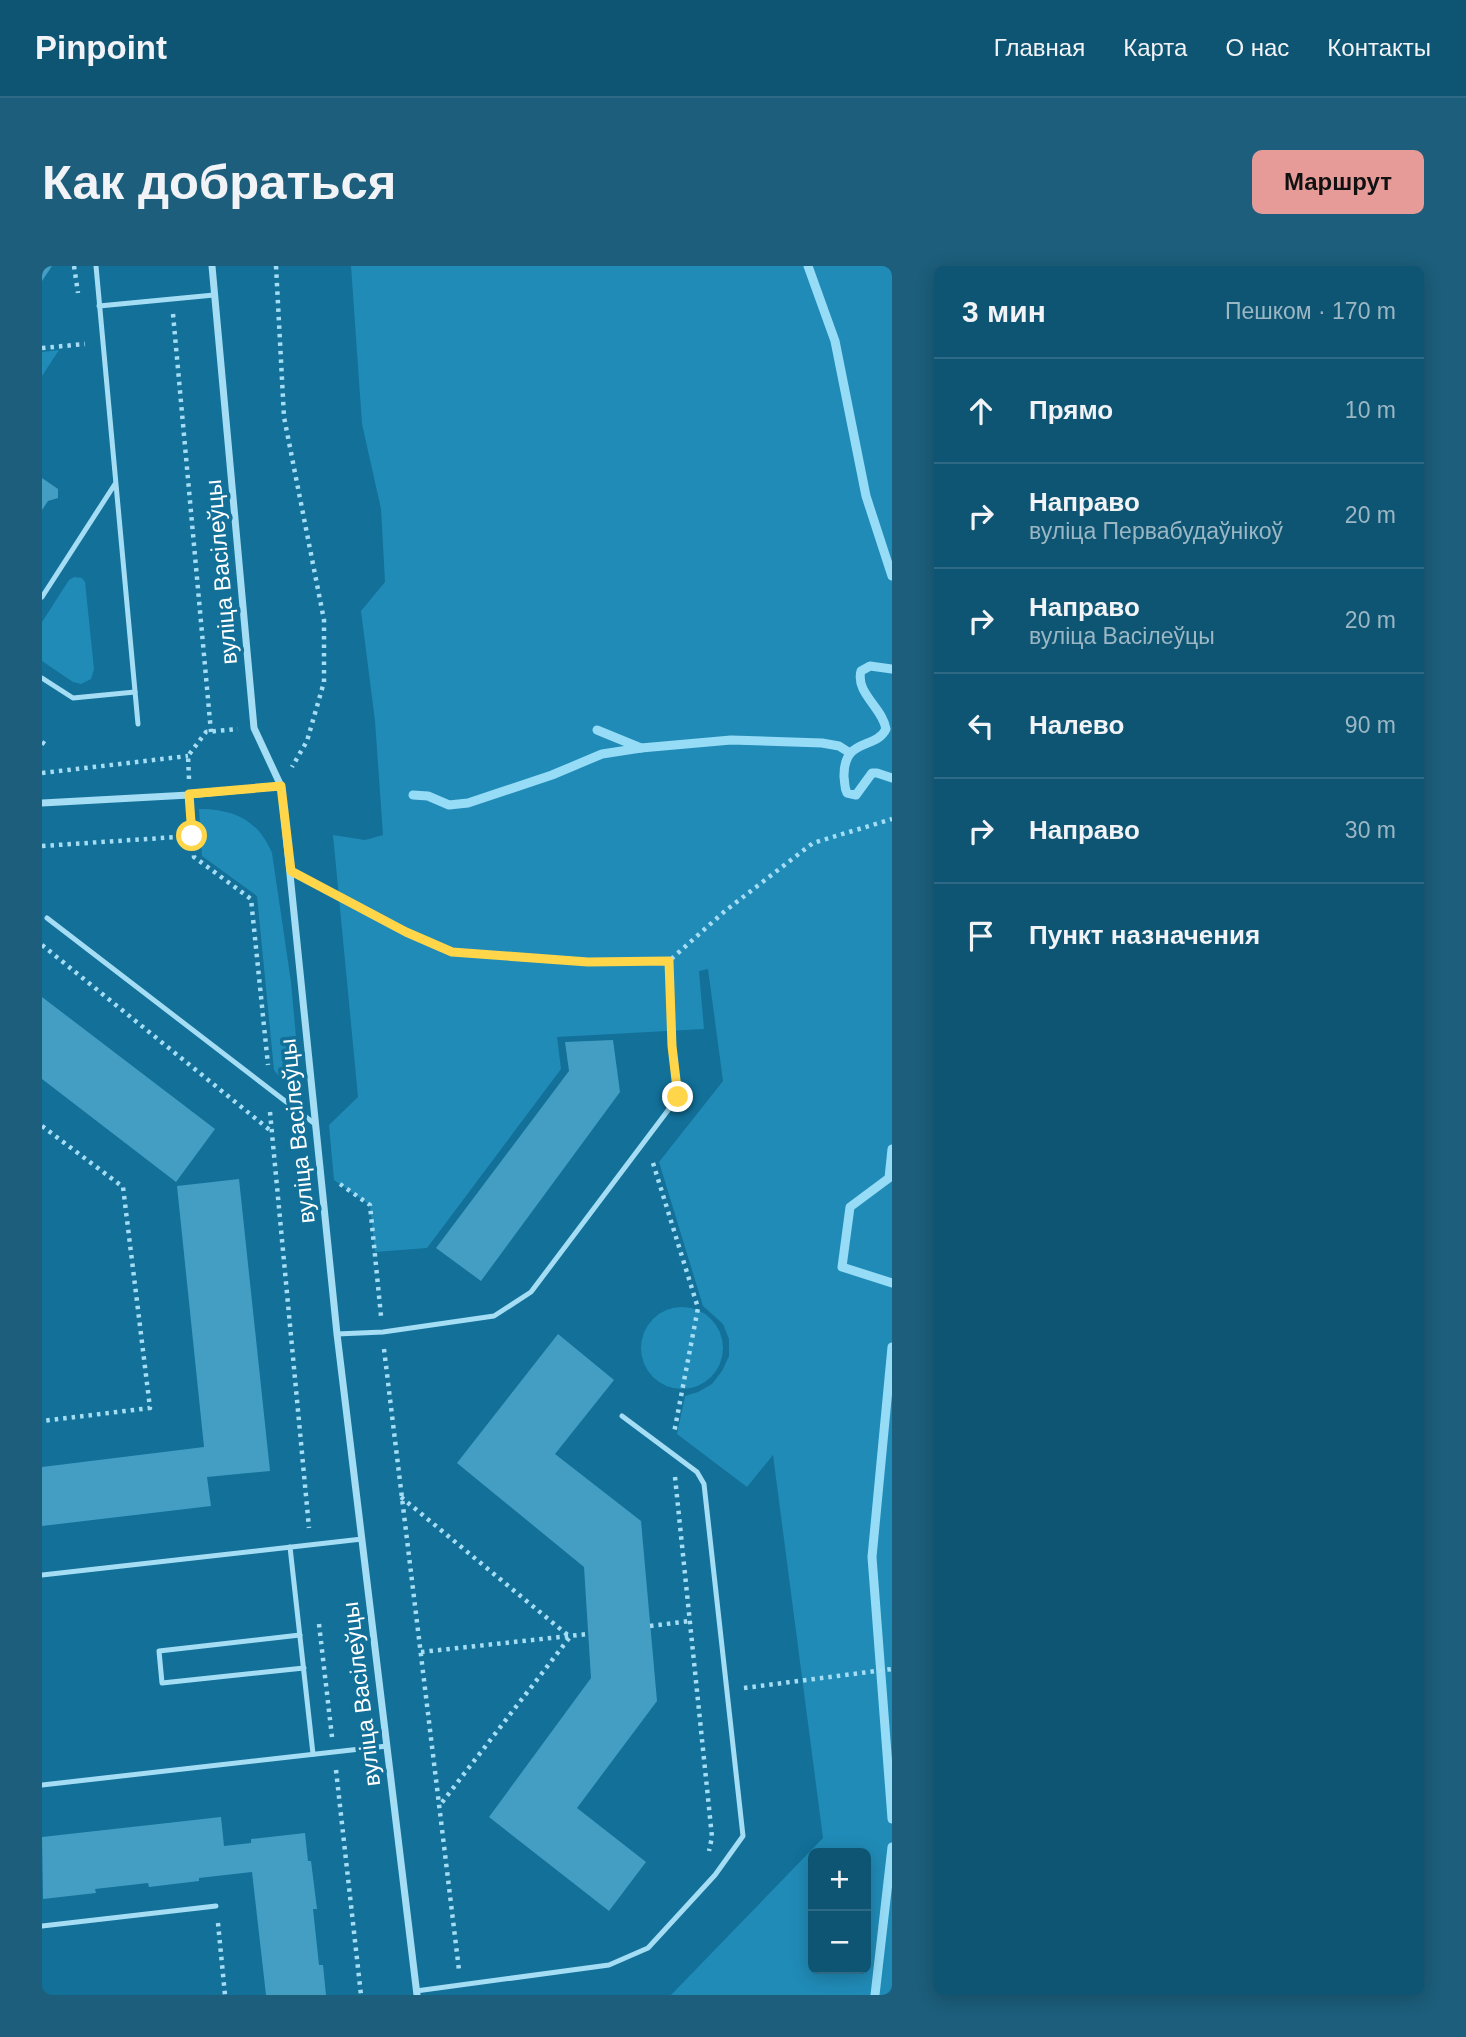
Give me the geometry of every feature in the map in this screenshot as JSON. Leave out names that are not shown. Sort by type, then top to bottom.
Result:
[{"type":"street","name":"вуліца Васілеўцы","points":[[212,266],[254,728],[281,786],[337,1334],[417,1993]]},
{"type":"street","points":[[42,803],[281,786]]},
{"type":"lane","points":[[96,266],[138,724]]},
{"type":"lane","points":[[99,306],[214,295]]},
{"type":"lane","points":[[42,597],[115,484]]},
{"type":"lane","points":[[42,678],[73,698],[135,692]]},
{"type":"lane","points":[[47,918],[315,1124]]},
{"type":"lane","points":[[337,1334],[383,1332],[494,1315],[531,1292],[678,1097],[672,1046]]},
{"type":"lane","points":[[417,1993],[460,1984],[609,1965],[648,1948],[715,1875],[743,1836],[704,1484],[697,1472],[622,1416]]},
{"type":"lane","points":[[42,1575],[362,1539]]},
{"type":"lane","points":[[290,1547],[313,1754]]},
{"type":"lane","points":[[300,1635],[159,1651],[162,1683],[304,1668]]},
{"type":"lane","points":[[42,1784],[387,1746]]},
{"type":"lane","points":[[42,1926],[216,1906]]},
{"type":"path","points":[[74,266],[78,296]]},
{"type":"path","points":[[276,266],[284,417],[324,620],[324,682],[321,695],[307,741],[281,786]]},
{"type":"path","points":[[171,299],[211,732]]},
{"type":"path","points":[[83,332],[87,358]]},
{"type":"path","points":[[42,348],[85,344]]},
{"type":"path","points":[[254,728],[206,732],[188,755],[189,794],[194,857],[251,899],[310,1545]]},
{"type":"path","points":[[42,773],[188,755]]},
{"type":"path","points":[[291,871],[406,932],[452,952],[588,962],[669,961],[725,911],[813,843],[892,819]]},
{"type":"path","points":[[42,846],[192,836]]},
{"type":"path","points":[[42,945],[271,1131]]},
{"type":"path","points":[[669,961],[672,1046]]},
{"type":"path","points":[[42,1126],[124,1187],[149,1408],[42,1421]]},
{"type":"path","points":[[653,1163],[698,1308],[674,1432],[674,1455],[712,1837],[704,1861]]},
{"type":"path","points":[[320,1170],[370,1205],[401,1496],[460,1984]]},
{"type":"path","points":[[401,1496],[570,1637]]},
{"type":"path","points":[[318,1614],[361,1995]]},
{"type":"path","points":[[650,1626],[690,1621]]},
{"type":"path","points":[[421,1652],[588,1634]]},
{"type":"path","points":[[440,1806],[570,1637]]},
{"type":"path","points":[[727,1690],[776,1686],[892,1669]]},
{"type":"path","points":[[216,1906],[225,1995]]},
{"type":"path","points":[[458,1969],[472,1968]]},
{"type":"shaded area","points":[[351,266],[892,266],[892,1995],[671,1995],[808,1853],[808,1974],[871,1974],[871,1848],[813,1848],[823,1838],[773,1455],[747,1487],[677,1434],[685,1396],[712,1384],[729,1356],[729,1339],[723,1324],[703,1306],[659,1162],[723,1081],[708,969],[699,971],[704,1029],[557,1037],[561,1069],[427,1248],[375,1252],[370,1205],[334,1180],[329,1125],[358,1097],[333,835],[365,840],[383,835],[375,721],[361,611],[385,582],[381,509],[362,424]]},
{"type":"shaded area","points":[[59,350],[42,376],[42,352]]},
{"type":"shaded area","points":[[74,577],[82,578],[85,582],[94,669],[91,679],[81,684],[73,682],[42,661],[42,622],[69,580]]},
{"type":"shaded area","points":[[199,809],[223,811],[243,819],[260,832],[272,853],[291,982],[299,1070],[294,1078],[279,1076],[274,1070],[257,896],[202,856]]},
{"type":"shaded area","points":[[682,1307],[698,1310],[711,1319],[720,1332],[723,1348],[720,1364],[711,1377],[698,1386],[682,1389],[666,1386],[653,1377],[644,1364],[641,1348],[644,1332],[653,1319],[666,1310]]},
{"type":"building","points":[[42,266],[52,266],[42,281]]},
{"type":"building","points":[[42,478],[58,489],[58,498],[48,501],[42,510]]},
{"type":"building","points":[[42,997],[215,1129],[176,1182],[42,1079]]},
{"type":"building","points":[[613,1040],[620,1092],[481,1281],[436,1248],[569,1071],[565,1042]]},
{"type":"building","points":[[239,1179],[270,1471],[207,1477],[211,1506],[42,1526],[42,1467],[204,1447],[177,1186]]},
{"type":"building","points":[[558,1334],[614,1380],[555,1454],[641,1521],[657,1701],[577,1808],[646,1862],[609,1911],[489,1817],[591,1678],[584,1567],[457,1463]]},
{"type":"building","points":[[221,1817],[224,1846],[251,1843],[251,1839],[305,1833],[317,1909],[313,1909],[319,1965],[323,1965],[326,1995],[266,1995],[252,1872],[149,1887],[148,1883],[95,1889],[96,1893],[43,1899],[42,1837]]},
{"type":"waterway","points":[[808,266],[835,341],[866,496],[892,576]]},
{"type":"waterway","points":[[892,669],[870,666],[861,671],[860,679],[865,693],[880,714],[886,729],[875,740],[854,750],[845,764],[844,777],[847,793],[856,795],[872,773],[892,778]]},
{"type":"waterway","points":[[597,730],[641,748]]},
{"type":"waterway","points":[[413,795],[428,796],[449,805],[468,803],[552,775],[602,754],[641,748],[731,740],[822,743],[839,746],[850,753]]},
{"type":"waterway","points":[[892,1149],[889,1178],[850,1207],[842,1267],[892,1283]]},
{"type":"waterway","points":[[892,1347],[872,1557],[892,1819]]},
{"type":"waterway","points":[[875,1995],[892,1847]]},
{"type":"route","points":[[192,836],[189,794],[281,786],[291,871],[406,932],[452,952],[588,962],[669,961],[672,1046],[678,1097]]}]
